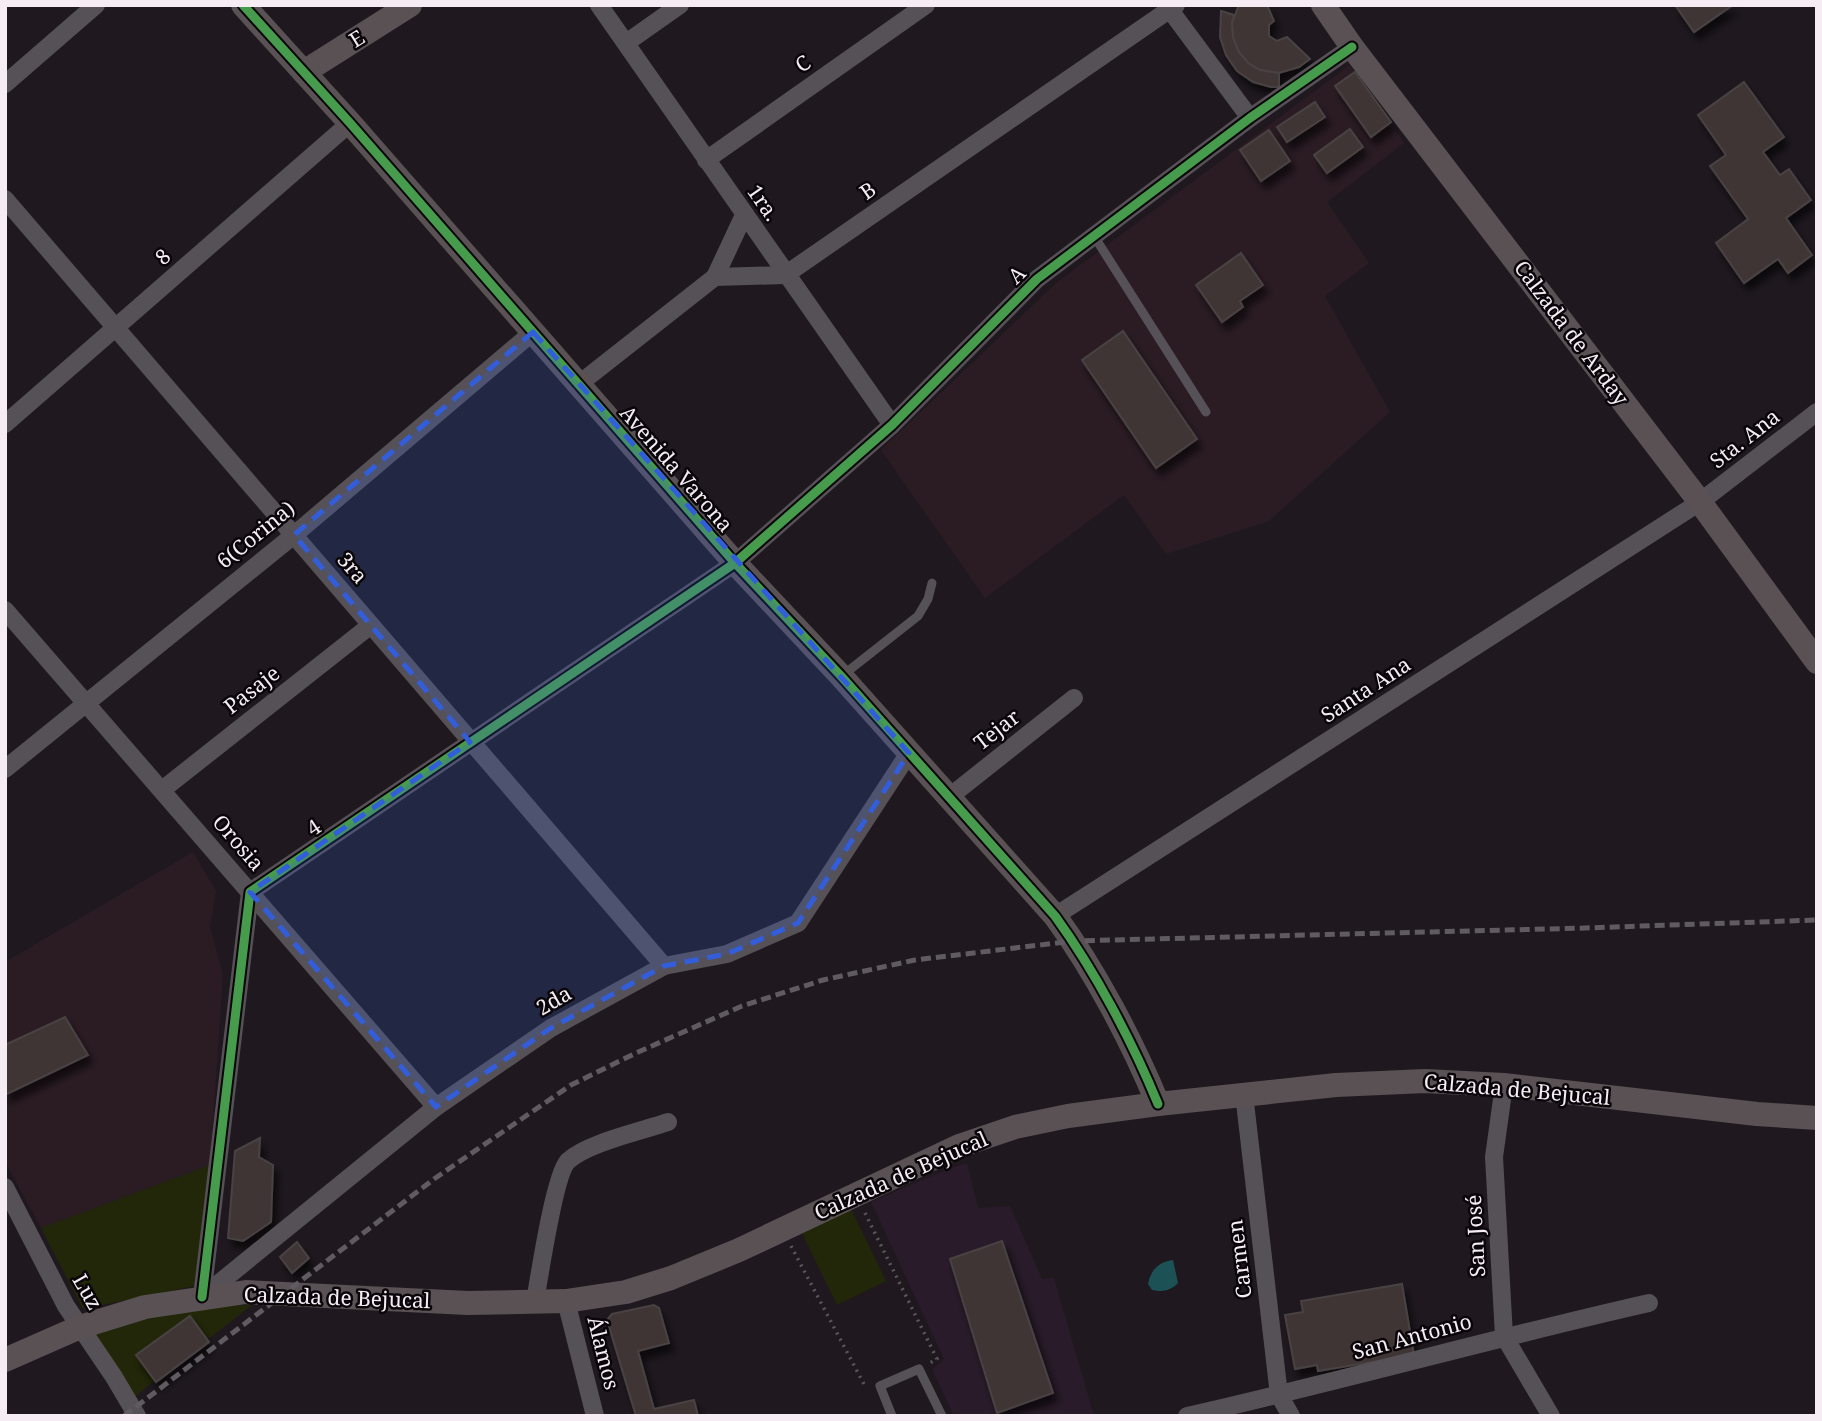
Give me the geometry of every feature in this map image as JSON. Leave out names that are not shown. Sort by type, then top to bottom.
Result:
[{"type":"street","points":[[5,84],[96,5]]},
{"type":"street","name":"Avenida Varona","points":[[243,5],[350,123],[735,563],[841,676],[1055,916],[1073,942],[1136,1054],[1158,1104]]},
{"type":"street","name":"E","points":[[304,72],[410,5]]},
{"type":"street","name":"1ra.","points":[[599,5],[891,425]]},
{"type":"street","points":[[626,43],[680,5]]},
{"type":"street","name":"C","points":[[706,160],[926,5]]},
{"type":"street","name":"Calzada de Arday","points":[[1324,5],[1352,47],[1700,502],[1817,662]]},
{"type":"street","points":[[1173,7],[1250,118]]},
{"type":"street","name":"B","points":[[785,275],[1173,7]]},
{"type":"street","name":"A","points":[[735,563],[891,425],[1037,279],[1250,118],[1352,47]]},
{"type":"street","name":"8","points":[[5,424],[350,123]]},
{"type":"street","name":"3ra","points":[[5,199],[664,966]]},
{"type":"street","points":[[579,384],[715,277],[744,215]]},
{"type":"street","points":[[715,277],[785,275]]},
{"type":"street","name":"6(Corina)","points":[[5,769],[294,535],[533,332]]},
{"type":"street","name":"Sta. Ana","points":[[1700,502],[1817,412]]},
{"type":"street","name":"Santa Ana","points":[[1055,916],[1700,502]]},
{"type":"street","name":"4","points":[[250,892],[735,563]]},
{"type":"street","name":"Orosia","points":[[5,610],[436,1107]]},
{"type":"street","name":"Pasaje","points":[[162,790],[371,625]]},
{"type":"street","name":"Tejar","points":[[948,798],[1074,698]]},
{"type":"street","name":"2da","points":[[202,1297],[436,1107],[551,1028],[664,966],[727,954],[798,923],[909,753]]},
{"type":"street","points":[[202,1297],[250,892]]},
{"type":"street","name":"Calzada de Bejucal","points":[[5,1360],[80,1327],[145,1307],[246,1292],[468,1303],[566,1301],[626,1292],[671,1278],[738,1250],[959,1146],[1015,1127],[1068,1116],[1244,1094],[1336,1085],[1425,1081],[1504,1084],[1757,1114],[1817,1118]]},
{"type":"street","name":"San José","points":[[1504,1084],[1494,1157],[1504,1336],[1551,1416]]},
{"type":"street","name":"Carmen","points":[[1244,1094],[1279,1395],[1291,1416]]},
{"type":"street","points":[[535,1302],[549,1223],[565,1163],[579,1152],[668,1122]]},
{"type":"street","name":"Luz","points":[[5,1187],[66,1306],[137,1416]]},
{"type":"street","name":"Álamos","points":[[566,1301],[596,1416]]},
{"type":"street","name":"San Antonio","points":[[1187,1416],[1279,1395],[1504,1336],[1649,1303]]},
{"type":"lane","points":[[1094,236],[1206,412]]},
{"type":"lane","points":[[841,676],[918,616],[928,599],[932,583]]},
{"type":"lane","points":[[892,1416],[880,1387],[919,1369],[942,1416]]},
{"type":"path","points":[[856,1194],[937,1359],[919,1369]]},
{"type":"path","points":[[782,1228],[868,1391],[880,1387]]},
{"type":"highlighted area","points":[[533,332],[909,753],[798,923],[727,954],[664,966],[551,1028],[436,1107],[250,892],[470,742],[294,535]]},
{"type":"shaded area","points":[[1350,65],[1404,143],[1327,202],[1369,263],[1325,296],[1390,412],[1269,521],[1166,554],[1124,495],[985,598],[881,450],[1056,283]]},
{"type":"shaded area","points":[[193,852],[216,891],[210,927],[223,975],[210,1165],[41,1228],[5,1161],[5,962]]},
{"type":"shaded area","points":[[967,1163],[978,1208],[1010,1206],[1042,1279],[1054,1278],[1094,1416],[954,1416],[932,1369],[944,1359],[871,1202]]},
{"type":"green space","points":[[210,1165],[199,1285],[83,1309],[41,1228]]},
{"type":"green space","points":[[851,1209],[886,1281],[837,1305],[802,1233]]},
{"type":"green space","points":[[252,1305],[134,1397],[91,1326],[202,1306]]},
{"type":"water","points":[[1173,1260],[1178,1283],[1166,1290],[1152,1290],[1148,1284],[1154,1270],[1164,1262]]},
{"type":"building","points":[[1239,5],[1267,5],[1274,21],[1269,25],[1269,36],[1277,41],[1287,37],[1310,59],[1299,67],[1279,73],[1260,70],[1248,63],[1233,38],[1232,23]]},
{"type":"building","points":[[1675,5],[1733,5],[1694,32]]},
{"type":"building","points":[[1221,11],[1234,15],[1233,38],[1239,52],[1248,63],[1260,70],[1279,73],[1279,87],[1253,82],[1237,71],[1226,55],[1220,37]]},
{"type":"building","points":[[1355,72],[1391,122],[1371,137],[1335,86]]},
{"type":"building","points":[[1744,82],[1784,137],[1763,152],[1780,175],[1789,169],[1811,200],[1786,218],[1812,255],[1788,273],[1778,259],[1744,283],[1716,243],[1748,219],[1710,166],[1726,155],[1698,115]]},
{"type":"building","points":[[1315,102],[1325,117],[1287,142],[1277,127]]},
{"type":"building","points":[[1350,129],[1363,147],[1327,173],[1314,155]]},
{"type":"building","points":[[1269,130],[1290,161],[1261,181],[1240,150]]},
{"type":"building","points":[[1241,253],[1263,285],[1240,301],[1243,307],[1222,322],[1196,285]]},
{"type":"building","points":[[1123,331],[1197,439],[1156,468],[1082,360]]},
{"type":"building","points":[[65,1017],[88,1055],[5,1095],[5,1045]]},
{"type":"building","points":[[260,1138],[259,1157],[273,1165],[271,1222],[243,1241],[228,1238],[235,1151]]},
{"type":"building","points":[[1002,1241],[1053,1393],[997,1413],[950,1259]]},
{"type":"building","points":[[297,1242],[309,1258],[292,1273],[280,1257]]},
{"type":"building","points":[[1402,1284],[1414,1355],[1318,1371],[1317,1365],[1295,1369],[1285,1315],[1303,1312],[1301,1301]]},
{"type":"building","points":[[654,1305],[659,1308],[669,1343],[638,1351],[654,1409],[694,1400],[698,1416],[636,1416],[607,1320],[612,1314]]},
{"type":"building","points":[[190,1316],[209,1342],[156,1382],[136,1355]]},
{"type":"railway","points":[[124,1416],[434,1179],[571,1085],[742,1006],[823,980],[915,960],[1073,941],[1817,920]]},
{"type":"cycle path","points":[[243,5],[350,123],[735,563],[841,676],[1055,916],[1112,1007],[1158,1104]]},
{"type":"cycle path","points":[[202,1297],[250,892],[735,563],[892,425],[1037,279],[1250,118],[1352,47]]}]
